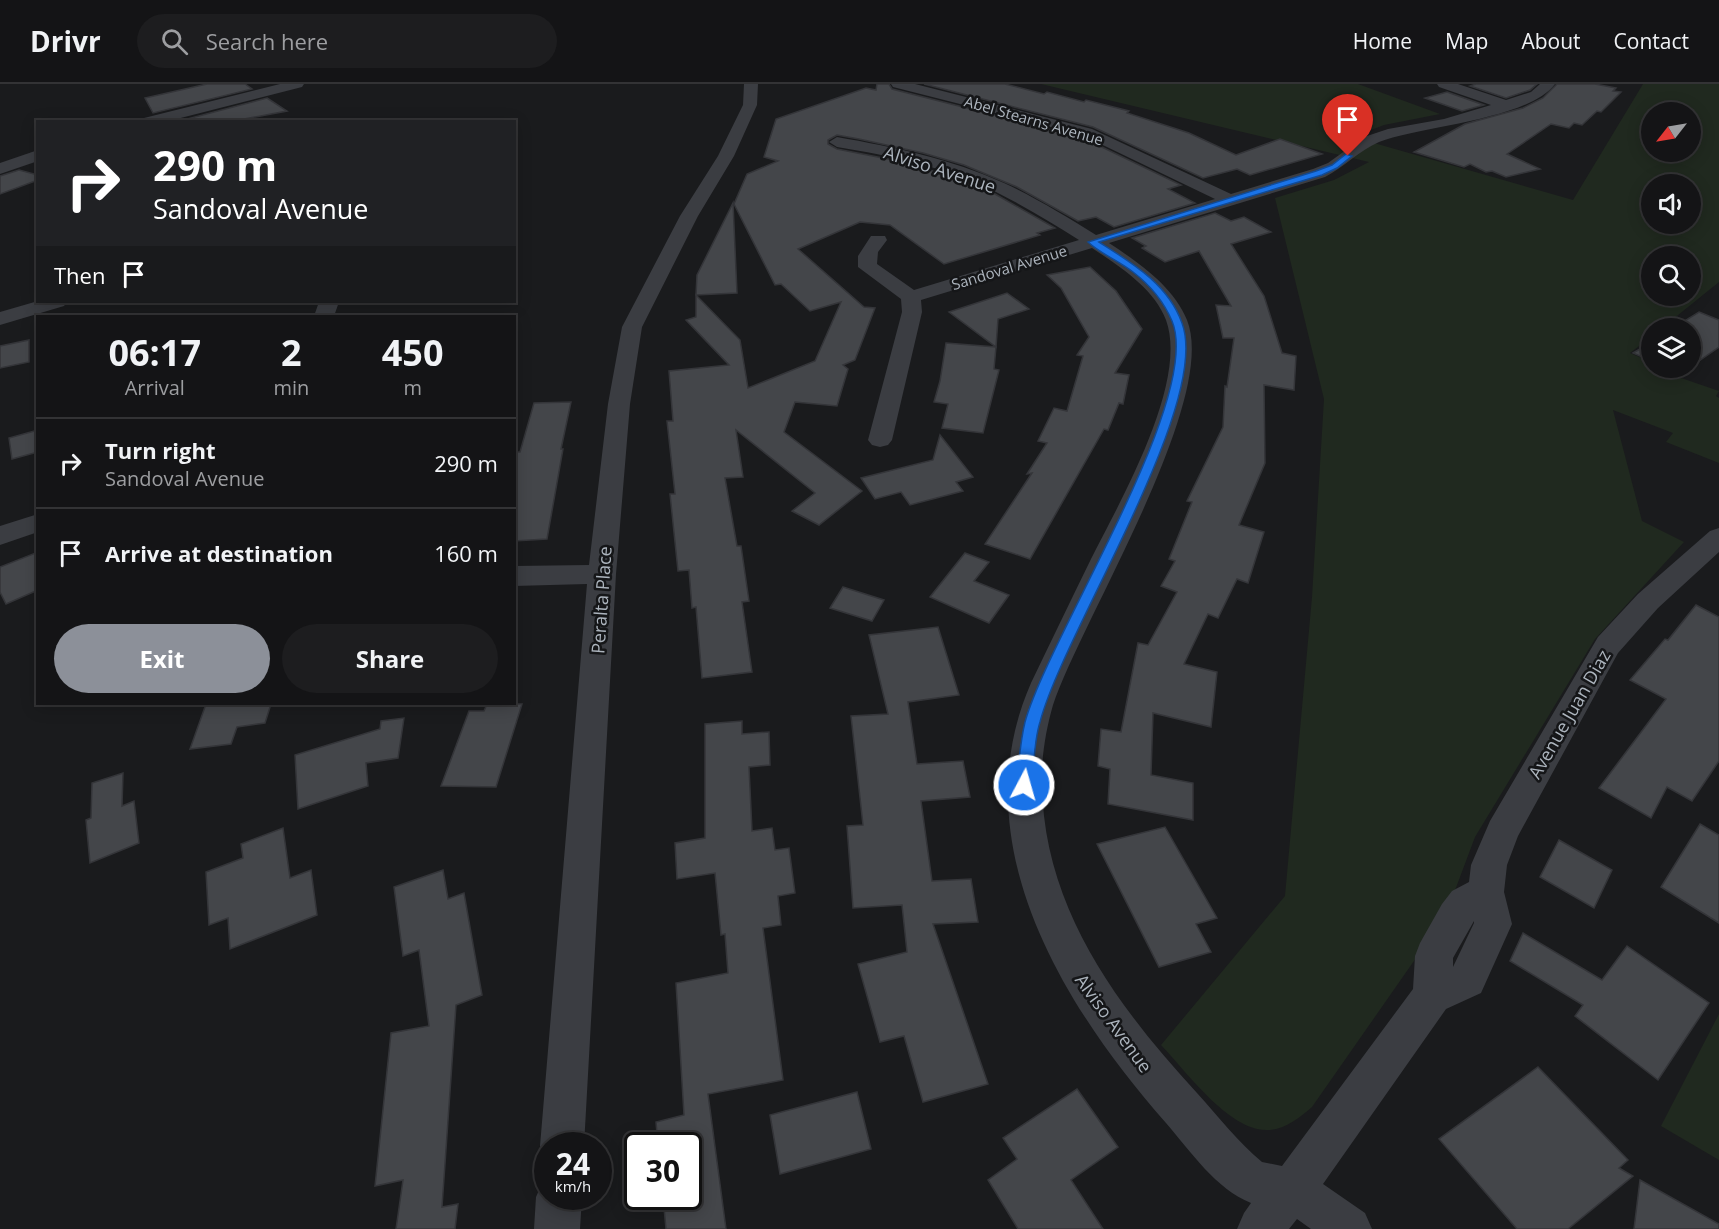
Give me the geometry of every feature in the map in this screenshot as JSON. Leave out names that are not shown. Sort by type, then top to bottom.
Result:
[{"type":"street","points":[[153,120],[297,84]]},
{"type":"street","name":"Peralta Place","points":[[563,1132],[602,574],[620,404],[632,327],[689,216],[726,156],[750,105],[751,84]]},
{"type":"street","name":"Abel Stearns Avenue","points":[[898,84],[1087,132],[1230,200]]},
{"type":"street","points":[[1444,84],[1505,105]]},
{"type":"street","name":"Sandoval Avenue","points":[[911,297],[1319,173],[1334,166],[1370,140],[1393,132],[1446,123],[1505,105],[1536,95],[1548,84]]},
{"type":"street","name":"Alviso Avenue","points":[[837,142],[880,149],[978,177],[1001,188],[1137,270],[1161,293],[1177,322],[1181,337],[1181,353],[1176,386],[1155,452],[1054,669],[1032,722],[1024,785],[1030,841],[1038,880],[1055,927],[1076,969],[1102,1012],[1132,1053],[1249,1180],[1291,1191],[1349,1229]]},
{"type":"street","points":[[0,169],[36,155]]},
{"type":"street","points":[[878,240],[868,253],[866,260],[868,267],[911,297],[912,312],[880,440]]},
{"type":"street","points":[[0,319],[54,303]]},
{"type":"street","points":[[0,536],[36,523]]},
{"type":"street","name":"Avenue Juan Diaz","points":[[1260,1229],[1291,1191],[1432,995],[1467,980],[1493,924],[1486,891],[1490,865],[1502,832],[1584,684],[1608,645],[1648,602],[1719,537]]},
{"type":"street","points":[[516,576],[602,574]]},
{"type":"street","points":[[557,1229],[558,1210]]},
{"type":"green space","points":[[1041,84],[1358,84],[1440,114],[1384,125],[1353,137],[1573,200],[1643,84],[1719,84],[1719,282],[1701,297],[1701,246],[1641,246],[1641,306],[1689,306],[1674,318],[1641,318],[1641,345],[1630,353],[1641,358],[1641,378],[1681,378],[1719,391],[1716,396],[1719,398],[1719,463],[1666,442],[1673,433],[1613,410],[1642,521],[1684,542],[1595,639],[1475,837],[1454,893],[1430,938],[1312,1107],[1286,1126],[1267,1130],[1253,1128],[1223,1110],[1161,1045],[1285,896],[1312,597],[1324,399],[1275,198],[1334,180],[1369,162]]},
{"type":"green space","points":[[1719,1014],[1719,1160],[1661,1126]]},
{"type":"building","points":[[207,84],[245,84],[252,89],[153,113],[145,98]]},
{"type":"building","points":[[877,84],[889,84],[892,89],[1081,137],[1181,185],[1168,189],[1195,203],[1114,227],[1096,217],[1078,221],[1017,187],[964,165],[859,139],[837,135],[828,140],[828,144],[837,149],[898,161],[957,178],[995,194],[1055,228],[1037,233],[1040,235],[944,264],[890,225],[860,222],[798,249],[864,307],[875,308],[855,360],[843,365],[848,369],[837,406],[795,402],[784,432],[862,491],[819,525],[792,511],[815,493],[736,430],[743,477],[725,478],[737,546],[741,546],[749,601],[742,602],[752,672],[702,678],[696,607],[692,608],[689,570],[678,571],[670,494],[675,494],[667,421],[673,421],[669,371],[729,365],[686,320],[696,317],[696,295],[740,340],[748,388],[815,361],[841,302],[810,311],[781,284],[775,285],[734,204],[747,174],[778,161],[764,157],[776,119],[866,88],[876,90]]},
{"type":"building","points":[[924,84],[1005,84],[1084,102],[1086,100],[1129,111],[1127,113],[1189,133],[1236,155],[1280,139],[1322,154],[1250,175],[1237,169],[1203,178],[1093,127]]},
{"type":"building","points":[[1476,84],[1537,84],[1530,90],[1506,98],[1470,86]]},
{"type":"building","points":[[1557,84],[1595,84],[1616,88],[1613,91],[1621,92],[1601,112],[1597,111],[1582,125],[1574,123],[1569,128],[1551,124],[1507,154],[1540,169],[1506,177],[1492,171],[1486,172],[1470,164],[1464,167],[1414,152],[1465,124],[1523,108],[1543,98]]},
{"type":"building","points":[[1447,92],[1484,105],[1462,111],[1425,98]]},
{"type":"building","points":[[267,98],[287,111],[239,120],[184,120]]},
{"type":"building","points":[[19,170],[36,174],[36,181],[0,194],[0,176]]},
{"type":"building","points":[[733,203],[737,293],[696,295],[697,275]]},
{"type":"building","points":[[1215,213],[1231,221],[1244,217],[1271,232],[1231,244],[1264,296],[1282,353],[1296,356],[1294,390],[1264,385],[1265,463],[1239,525],[1264,532],[1248,583],[1237,579],[1218,618],[1208,614],[1184,664],[1217,672],[1211,727],[1153,713],[1151,775],[1193,783],[1193,820],[1108,804],[1110,769],[1098,766],[1101,729],[1121,732],[1138,643],[1148,645],[1177,592],[1161,586],[1175,561],[1169,559],[1192,502],[1187,501],[1223,427],[1225,386],[1227,387],[1234,338],[1223,338],[1216,305],[1231,306],[1199,251],[1165,262],[1142,248],[1146,246],[1132,238]]},
{"type":"building","points":[[1090,267],[1116,291],[1142,329],[1115,373],[1129,375],[1123,404],[1119,403],[1108,430],[1104,429],[1030,559],[985,544],[1032,473],[1027,474],[1047,443],[1038,441],[1054,408],[1067,411],[1083,356],[1077,355],[1089,337],[1061,288],[1047,275]]},
{"type":"building","points":[[1007,293],[1029,309],[998,319],[996,347],[949,312]]},
{"type":"building","points":[[1699,312],[1719,320],[1719,347],[1701,359],[1701,318],[1689,318]]},
{"type":"building","points":[[29,340],[29,362],[0,368],[0,346]]},
{"type":"building","points":[[946,343],[996,347],[994,369],[999,370],[983,433],[942,428],[948,404],[934,402]]},
{"type":"building","points":[[1641,348],[1641,356],[1633,353]]},
{"type":"building","points":[[571,402],[547,539],[516,541],[516,452],[520,452],[534,403]]},
{"type":"building","points":[[36,431],[36,453],[12,459],[9,438]]},
{"type":"building","points":[[940,435],[973,477],[956,482],[963,491],[910,505],[901,492],[875,499],[861,478],[933,460]]},
{"type":"building","points":[[36,553],[36,591],[6,604],[0,592],[0,567]]},
{"type":"building","points":[[965,553],[989,562],[974,581],[1009,595],[989,623],[930,597]]},
{"type":"building","points":[[843,587],[884,600],[872,621],[830,608]]},
{"type":"building","points":[[1696,605],[1719,617],[1719,761],[1692,801],[1667,787],[1651,818],[1599,788],[1666,699],[1630,680],[1665,639],[1668,640]]},
{"type":"building","points":[[938,627],[959,695],[908,702],[917,764],[963,761],[970,797],[921,801],[932,881],[971,879],[978,922],[933,924],[988,1084],[923,1102],[904,1036],[880,1042],[858,964],[907,952],[902,905],[853,908],[847,826],[863,825],[851,716],[888,714],[869,635]]},
{"type":"building","points":[[522,704],[496,787],[441,786],[469,711],[484,711],[487,705]]},
{"type":"building","points":[[206,705],[271,705],[265,723],[237,727],[231,744],[190,749]]},
{"type":"building","points":[[404,718],[398,758],[366,763],[368,786],[298,809],[295,755],[380,729],[381,721]]},
{"type":"building","points":[[742,721],[742,734],[769,732],[770,765],[749,767],[752,831],[772,828],[775,850],[789,848],[795,893],[778,896],[781,925],[763,928],[783,1080],[708,1094],[726,1229],[666,1229],[664,1210],[702,1210],[702,1132],[657,1132],[656,1122],[684,1115],[676,983],[728,973],[725,934],[721,935],[715,873],[677,879],[675,843],[705,838],[705,724]]},
{"type":"building","points":[[123,773],[122,806],[134,801],[139,843],[90,863],[86,820],[91,818],[92,783]]},
{"type":"building","points":[[1700,824],[1719,835],[1719,923],[1661,887]]},
{"type":"building","points":[[1165,827],[1217,918],[1196,924],[1211,952],[1159,967],[1097,844]]},
{"type":"building","points":[[283,828],[290,878],[311,870],[317,915],[230,949],[228,918],[209,925],[206,872],[243,858],[241,844]]},
{"type":"building","points":[[1559,840],[1612,870],[1594,908],[1540,877]]},
{"type":"building","points":[[443,870],[448,899],[464,893],[482,995],[456,1005],[442,1207],[458,1204],[455,1229],[396,1229],[403,1180],[375,1186],[391,1033],[429,1026],[419,950],[403,956],[394,887]]},
{"type":"building","points":[[1523,933],[1602,980],[1627,946],[1709,1003],[1658,1080],[1575,1016],[1583,1005],[1510,961]]},
{"type":"building","points":[[1538,1067],[1628,1160],[1619,1168],[1633,1176],[1568,1229],[1517,1229],[1439,1139]]},
{"type":"building","points":[[1077,1089],[1118,1147],[1071,1180],[1103,1229],[1018,1229],[988,1180],[1017,1159],[1003,1138]]},
{"type":"building","points":[[857,1092],[871,1149],[780,1174],[770,1115]]},
{"type":"building","points":[[1640,1180],[1719,1224],[1719,1229],[1634,1229]]},
{"type":"route","points":[[1024,785],[1032,722],[1097,574],[1155,452],[1176,386],[1181,353],[1181,337],[1177,322],[1161,293],[1137,270],[1092,242],[1319,173],[1348,156]]}]
